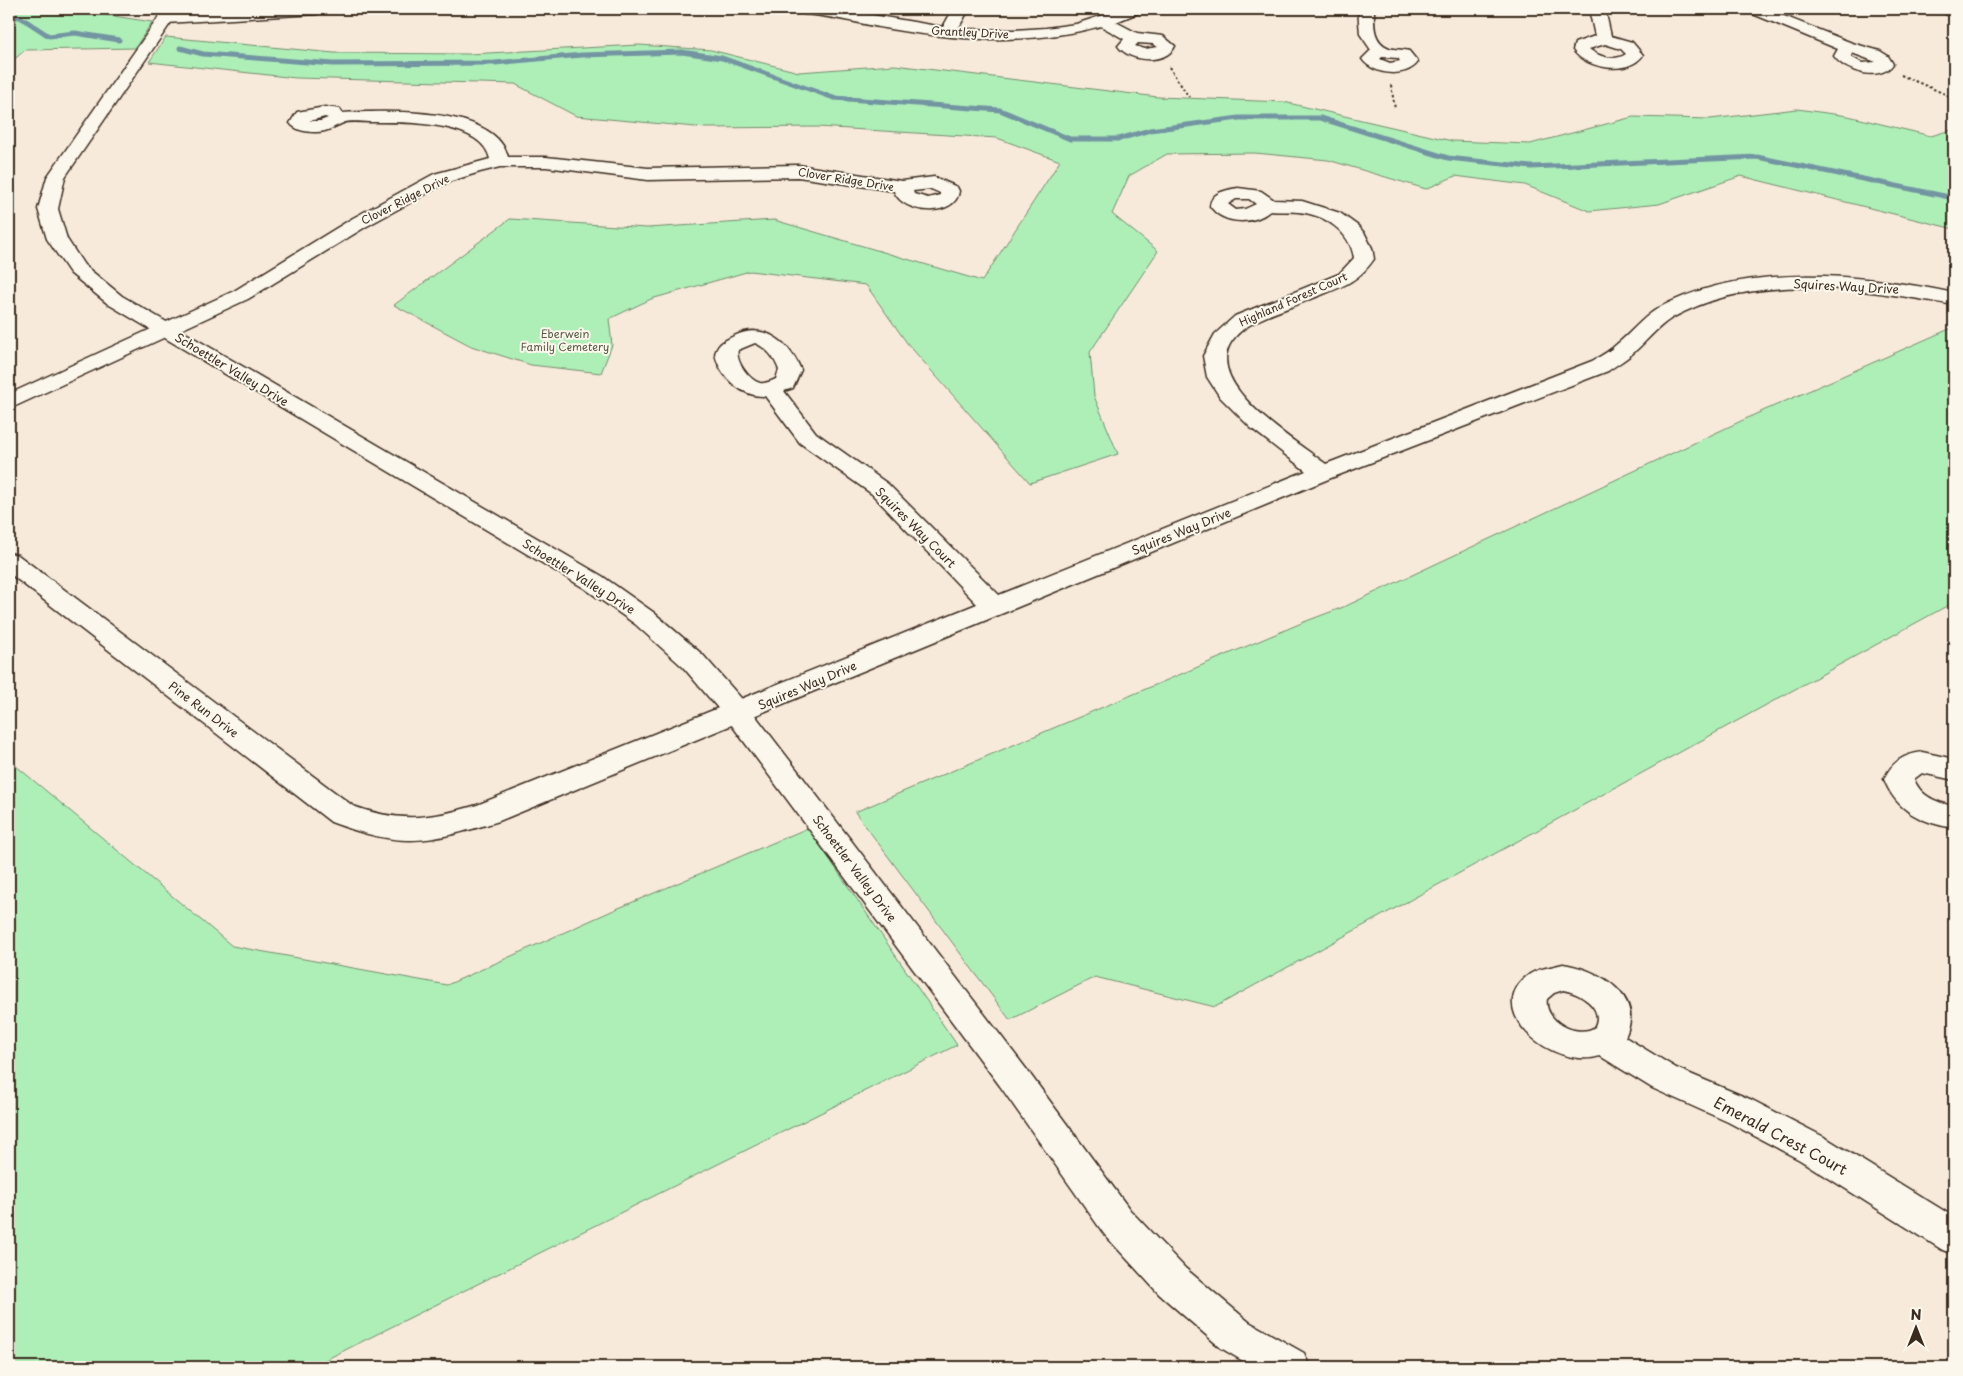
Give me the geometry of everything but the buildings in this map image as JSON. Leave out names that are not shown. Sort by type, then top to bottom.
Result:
[{"type":"street","points":[[168,14],[317,9]]},
{"type":"street","name":"Grantley Drive","points":[[804,9],[949,32],[1012,35],[1059,30],[1105,22],[1135,9]]},
{"type":"street","points":[[949,32],[960,9]]},
{"type":"street","points":[[1366,9],[1367,34],[1372,44],[1384,52]]},
{"type":"street","points":[[1597,9],[1604,39]]},
{"type":"street","points":[[1753,9],[1847,47]]},
{"type":"street","points":[[1946,9],[1954,12]]},
{"type":"street","name":"Schoettler Valley Drive","points":[[168,14],[56,177],[48,209],[57,239],[76,270],[116,300],[593,582],[644,618],[694,661],[738,713],[1012,1076],[1117,1222],[1172,1281],[1235,1335],[1290,1367]]},
{"type":"street","points":[[1105,22],[1134,38]]},
{"type":"street","points":[[337,118],[400,117],[445,122],[486,137],[497,149],[500,162]]},
{"type":"street","name":"Clover Ridge Drive","points":[[9,402],[241,296],[360,222],[441,178],[500,162],[546,162],[648,174],[798,171],[902,187]]},
{"type":"street","name":"Highland Forest Court","points":[[1266,204],[1301,206],[1321,211],[1350,228],[1364,249],[1364,259],[1346,278],[1256,314],[1230,328],[1216,351],[1214,361],[1216,374],[1239,406],[1323,473]]},
{"type":"street","name":"Squires Way Drive","points":[[410,832],[452,825],[488,813],[738,713],[1323,473],[1600,366],[1624,350],[1666,312],[1719,293],[1755,286],[1822,283],[1914,290],[1954,299]]},
{"type":"street","name":"Squires Way Court","points":[[772,390],[808,438],[880,489],[995,607]]},
{"type":"street","name":"Pine Run Drive","points":[[9,561],[342,814],[372,826],[410,832]]},
{"type":"street","points":[[1954,770],[1933,763],[1919,763],[1908,766],[1901,771],[1899,779],[1907,796],[1918,805],[1929,811],[1954,816]]},
{"type":"street","name":"Emerald Crest Court","points":[[1603,1041],[1664,1078],[1740,1111],[1814,1149],[1954,1236]]},
{"type":"path","points":[[1166,64],[1189,96]]},
{"type":"path","points":[[1896,73],[1954,98]]},
{"type":"path","points":[[1391,83],[1395,109]]},
{"type":"green space","points":[[9,9],[68,9],[152,22],[135,48],[25,50],[9,64]]},
{"type":"green space","name":"Eberwein Family Cemetery","points":[[166,37],[334,53],[469,54],[639,45],[711,50],[799,72],[894,65],[1158,97],[1284,102],[1452,141],[1530,144],[1633,117],[1710,119],[1797,109],[1848,116],[1931,136],[1954,129],[1954,229],[1741,176],[1659,204],[1589,211],[1525,185],[1455,176],[1426,189],[1328,160],[1255,153],[1167,154],[1129,176],[1112,214],[1158,251],[1090,352],[1094,396],[1118,454],[1030,483],[907,343],[866,285],[750,271],[651,299],[609,319],[612,345],[601,373],[531,365],[471,346],[394,305],[510,219],[647,228],[774,220],[982,281],[1060,161],[997,138],[817,127],[706,128],[576,116],[515,84],[296,78],[149,62]]},
{"type":"green space","points":[[1954,327],[1954,602],[1215,1007],[1095,977],[1010,1020],[855,812],[1346,606],[1756,414]]},
{"type":"green space","points":[[9,760],[232,946],[447,985],[614,910],[808,828],[957,1045],[311,1367],[9,1367]]},
{"type":"waterway","points":[[9,17],[20,17],[49,36],[75,33],[119,40]]},
{"type":"waterway","points":[[180,48],[203,54],[333,64],[495,63],[582,55],[682,52],[722,58],[834,98],[1000,110],[1070,139],[1119,139],[1150,130],[1239,118],[1320,118],[1448,158],[1531,167],[1757,157],[1954,198]]}]
